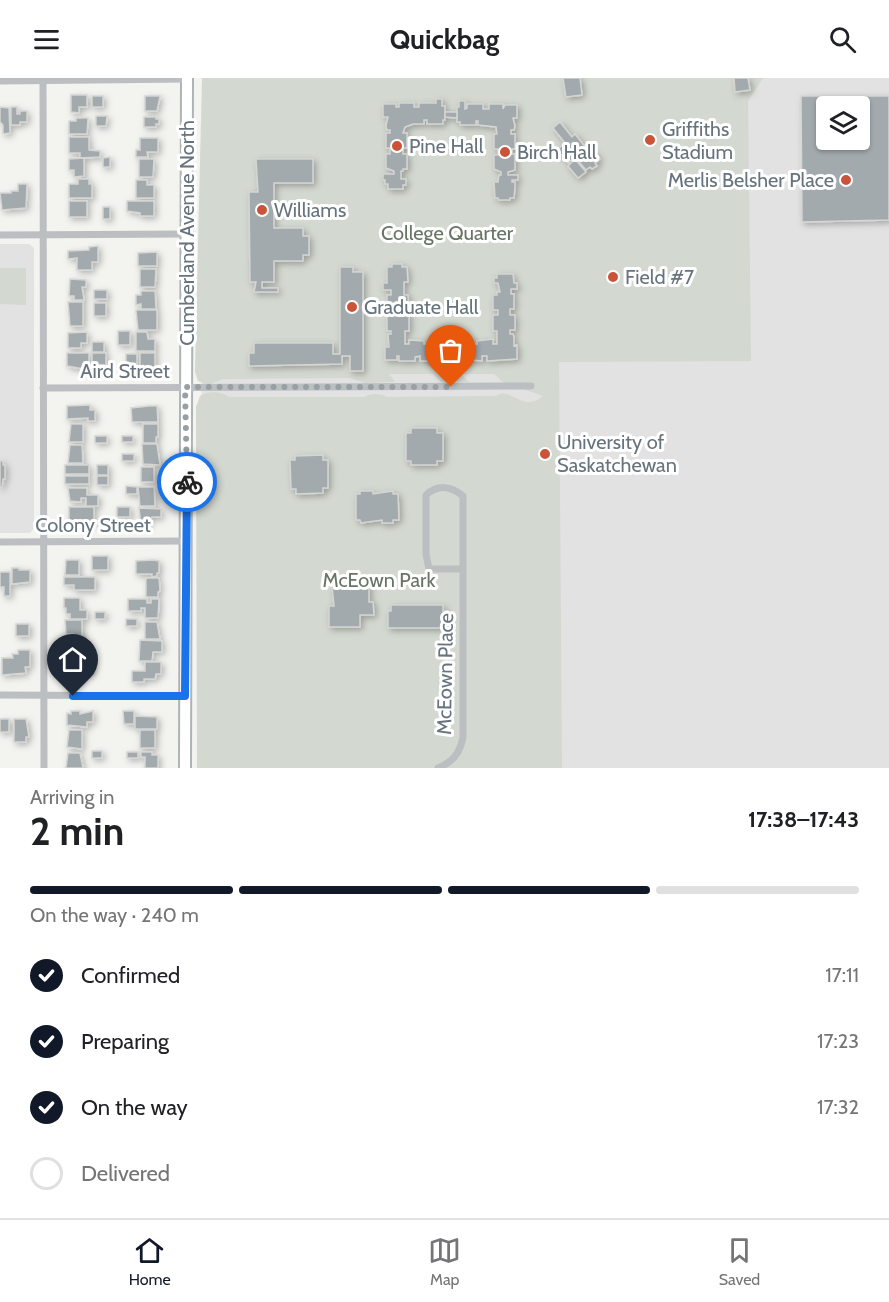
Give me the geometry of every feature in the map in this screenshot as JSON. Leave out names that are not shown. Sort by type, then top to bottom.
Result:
[{"type":"main road","name":"Cumberland Avenue North","points":[[185,768],[187,79]]},
{"type":"street","points":[[43,79],[44,768]]},
{"type":"street","points":[[0,81],[187,79]]},
{"type":"street","points":[[0,235],[188,234]]},
{"type":"street","name":"Aird Street","points":[[43,388],[531,387]]},
{"type":"street","name":"McEown Place","points":[[438,768],[453,759],[460,749],[463,737],[463,570],[463,496],[451,488],[440,487],[426,495],[426,554],[429,569],[463,570]]},
{"type":"street","name":"Colony Street","points":[[0,542],[186,542]]},
{"type":"street","points":[[0,695],[185,696]]},
{"type":"shaded area","name":"University of Saskatchewan","points":[[203,78],[889,78],[889,768],[200,768]]},
{"type":"shaded area","points":[[0,244],[29,244],[34,248],[34,528],[30,533],[0,533]]},
{"type":"green space","name":"University of Saskatchewan","points":[[202,78],[763,78],[748,101],[751,361],[559,362],[562,768],[197,768],[196,407],[200,396],[214,392],[229,397],[364,397],[376,394],[387,397],[496,396],[508,394],[529,402],[536,401],[543,396],[503,382],[494,374],[461,374],[469,382],[441,382],[433,374],[389,374],[395,382],[365,383],[350,378],[223,379],[208,385],[198,381],[195,372]]},
{"type":"green space","points":[[0,268],[26,268],[26,305],[0,304]]},
{"type":"building","points":[[563,78],[580,78],[582,95],[566,97]]},
{"type":"building","points":[[734,78],[748,78],[750,90],[735,92]]},
{"type":"building","points":[[71,95],[87,95],[87,107],[79,107],[79,113],[71,112]]},
{"type":"building","points":[[92,96],[103,96],[103,107],[92,107]]},
{"type":"building","points":[[145,96],[160,96],[157,111],[145,111]]},
{"type":"building","name":"Merlis Belsher Place","points":[[801,96],[816,96],[816,150],[870,150],[870,96],[889,96],[889,220],[802,222]]},
{"type":"building","name":"Pine Hall","points":[[436,99],[442,99],[442,106],[445,106],[443,124],[427,124],[427,120],[424,120],[424,124],[405,127],[403,133],[407,133],[407,148],[403,148],[403,154],[407,154],[407,169],[401,171],[401,179],[406,179],[406,185],[403,185],[403,189],[388,189],[388,184],[385,184],[383,180],[383,174],[394,174],[394,171],[386,168],[386,154],[390,154],[390,148],[386,148],[386,133],[390,133],[390,130],[387,130],[386,126],[388,117],[383,117],[383,104],[396,104],[396,107],[399,107],[399,103],[414,103],[414,107],[419,107],[419,103],[436,103]]},
{"type":"building","name":"Birch Hall","points":[[459,101],[465,101],[465,109],[467,104],[483,104],[483,109],[489,109],[489,104],[503,104],[503,109],[505,105],[517,105],[517,118],[513,118],[515,126],[514,130],[511,130],[511,134],[515,134],[515,149],[512,149],[512,154],[515,154],[515,170],[508,172],[508,175],[518,175],[518,180],[512,180],[515,182],[514,198],[498,200],[495,198],[494,182],[498,182],[499,175],[501,175],[501,172],[494,169],[494,155],[498,155],[498,149],[494,149],[496,127],[478,125],[478,121],[476,125],[460,125],[460,122],[457,122]]},
{"type":"building","points":[[0,107],[9,108],[10,133],[3,134]]},
{"type":"building","points":[[11,107],[17,107],[17,114],[20,114],[20,111],[27,111],[27,122],[11,125]]},
{"type":"building","points":[[445,112],[457,112],[457,118],[445,117]]},
{"type":"building","points":[[96,116],[107,116],[106,126],[96,126]]},
{"type":"building","points":[[144,117],[156,117],[159,119],[159,124],[156,124],[156,127],[144,127]]},
{"type":"building","points":[[76,118],[88,118],[87,134],[69,134],[69,121],[76,121]]},
{"type":"building","points":[[560,122],[572,137],[575,134],[588,153],[592,150],[600,159],[595,163],[597,166],[586,170],[575,157],[568,163],[557,150],[565,143],[553,128]]},
{"type":"building","points":[[69,137],[89,137],[89,150],[100,151],[100,157],[80,158],[80,153],[69,153]]},
{"type":"building","points":[[140,138],[158,138],[158,152],[147,152],[148,157],[136,157],[136,150],[140,150]]},
{"type":"building","points":[[110,157],[110,167],[103,167],[103,158]]},
{"type":"building","points":[[84,158],[84,176],[74,177],[74,170],[69,170],[69,159]]},
{"type":"building","points":[[139,159],[154,159],[153,177],[139,177]]},
{"type":"building","name":"Williams","points":[[256,159],[313,159],[313,183],[274,183],[274,228],[303,228],[303,236],[309,236],[309,255],[303,255],[303,261],[274,261],[274,282],[262,282],[262,288],[278,288],[278,292],[254,292],[256,282],[250,282],[249,192],[258,192]]},
{"type":"building","points":[[575,159],[586,172],[578,178],[568,166]]},
{"type":"building","points":[[78,179],[89,179],[89,184],[92,184],[92,198],[69,198],[69,184],[78,184]]},
{"type":"building","points":[[136,180],[147,180],[147,185],[154,185],[154,198],[136,198]]},
{"type":"building","points":[[18,184],[27,184],[26,208],[2,210],[0,193],[18,191]]},
{"type":"building","points":[[69,201],[87,201],[87,217],[69,217]]},
{"type":"building","points":[[127,201],[154,201],[154,216],[140,216],[140,213],[127,211]]},
{"type":"building","points":[[103,207],[110,207],[110,219],[103,219]]},
{"type":"building","points":[[98,246],[98,262],[92,262],[92,270],[77,270],[77,258],[68,259],[68,251],[89,250],[89,247]]},
{"type":"building","points":[[157,252],[157,266],[138,266],[138,253]]},
{"type":"building","points":[[392,264],[402,264],[402,267],[407,267],[408,282],[404,282],[404,295],[408,295],[409,311],[406,311],[406,315],[409,315],[409,331],[405,331],[405,344],[409,344],[409,340],[424,341],[424,344],[427,344],[427,340],[442,340],[442,344],[447,344],[447,358],[443,358],[443,364],[436,364],[436,361],[420,361],[420,356],[415,357],[415,361],[399,361],[399,356],[397,360],[385,360],[385,347],[389,347],[388,334],[391,334],[391,331],[387,331],[389,310],[387,310],[387,295],[391,295],[391,290],[383,290],[383,283],[387,283],[387,267],[392,267]]},
{"type":"building","name":"Graduate Hall","points":[[340,267],[353,267],[353,272],[363,272],[363,371],[350,371],[350,356],[342,356],[342,364],[249,366],[249,353],[254,353],[254,343],[333,343],[333,354],[340,354]]},
{"type":"building","points":[[140,269],[156,269],[155,287],[140,287]]},
{"type":"building","points":[[497,274],[513,274],[514,283],[517,283],[517,289],[511,289],[511,294],[514,294],[514,309],[510,309],[510,315],[515,315],[515,330],[510,330],[510,334],[514,337],[514,346],[517,345],[517,359],[487,361],[487,356],[482,356],[482,361],[471,360],[465,361],[465,364],[458,364],[457,344],[459,340],[474,340],[474,344],[477,344],[477,341],[493,339],[493,344],[497,344],[497,331],[493,331],[493,315],[498,315],[498,310],[493,310],[493,295],[500,292],[498,283],[494,283]]},
{"type":"building","points":[[70,279],[86,280],[86,287],[82,287],[84,300],[74,300],[74,296],[69,296]]},
{"type":"building","points":[[94,290],[107,290],[107,299],[94,299]]},
{"type":"building","points":[[141,291],[155,291],[156,309],[141,309],[141,304],[136,305],[136,295],[141,295]]},
{"type":"building","points":[[68,302],[83,302],[83,326],[70,326]]},
{"type":"building","points":[[94,303],[106,303],[106,316],[94,316]]},
{"type":"building","points":[[136,310],[157,310],[157,330],[138,330]]},
{"type":"building","points":[[118,331],[130,331],[130,345],[118,345]]},
{"type":"building","points":[[87,332],[87,343],[81,343],[81,348],[68,348],[68,333]]},
{"type":"building","points":[[136,332],[147,332],[148,339],[155,339],[155,351],[136,351]]},
{"type":"building","points":[[92,342],[104,342],[104,352],[92,352]]},
{"type":"building","points":[[67,353],[89,353],[89,366],[84,366],[84,369],[67,366]]},
{"type":"building","points":[[92,353],[106,353],[106,365],[92,364]]},
{"type":"building","points":[[140,353],[155,353],[155,371],[140,371]]},
{"type":"building","points":[[126,354],[137,354],[137,368],[126,368]]},
{"type":"building","points":[[90,405],[90,410],[95,410],[95,421],[88,421],[88,418],[67,419],[67,406]]},
{"type":"building","points":[[157,406],[158,422],[132,422],[131,408]]},
{"type":"building","points":[[71,424],[83,424],[83,442],[69,442]]},
{"type":"building","points":[[143,424],[158,424],[156,443],[143,443]]},
{"type":"building","points":[[411,428],[437,428],[437,433],[443,433],[443,461],[437,461],[437,465],[411,465],[411,461],[406,461],[406,433],[411,433]]},
{"type":"building","points":[[95,436],[107,436],[107,443],[95,443]]},
{"type":"building","points":[[122,436],[133,436],[133,442],[122,442]]},
{"type":"building","points":[[142,444],[157,444],[160,465],[143,464]]},
{"type":"building","points":[[70,445],[82,445],[83,463],[68,463]]},
{"type":"building","points":[[122,454],[134,454],[134,461],[122,461]]},
{"type":"building","points":[[323,455],[323,460],[328,460],[328,488],[323,488],[323,493],[296,494],[296,489],[291,489],[290,460],[295,460],[295,456]]},
{"type":"building","points":[[0,461],[3,461],[5,465],[5,479],[3,479],[2,487],[0,487]]},
{"type":"building","points":[[65,465],[89,465],[89,474],[65,474]]},
{"type":"building","points":[[97,465],[108,465],[108,475],[97,475]]},
{"type":"building","points":[[141,467],[154,467],[154,482],[141,482]]},
{"type":"building","points":[[65,476],[89,476],[89,484],[65,484]]},
{"type":"building","points":[[97,476],[108,476],[108,485],[97,485]]},
{"type":"building","points":[[126,486],[137,487],[137,494],[126,494]]},
{"type":"building","points":[[138,487],[154,487],[155,506],[140,506]]},
{"type":"building","points":[[68,488],[87,488],[87,495],[98,495],[98,506],[86,506],[86,498],[81,498],[81,502],[70,501]]},
{"type":"building","points":[[360,491],[373,491],[373,494],[393,491],[393,494],[398,494],[399,520],[393,520],[393,523],[382,523],[382,520],[361,523],[360,520],[356,520],[356,494],[360,494]]},
{"type":"building","points":[[69,507],[94,507],[94,524],[69,523]]},
{"type":"building","points":[[117,507],[130,507],[130,517],[117,517]]},
{"type":"building","points":[[139,508],[161,509],[161,517],[152,517],[149,525],[141,525]]},
{"type":"building","points":[[92,556],[108,556],[108,570],[92,570]]},
{"type":"building","points":[[66,560],[79,560],[79,575],[65,575]]},
{"type":"building","points":[[136,561],[159,561],[157,576],[136,574]]},
{"type":"building","points":[[12,568],[30,570],[30,582],[12,584]]},
{"type":"building","points":[[0,572],[10,572],[10,596],[4,596],[4,587],[0,587]]},
{"type":"building","points":[[64,577],[95,577],[95,590],[74,590],[74,585],[64,585]]},
{"type":"building","points":[[146,578],[159,578],[158,597],[146,597]]},
{"type":"building","points":[[354,584],[369,584],[369,602],[373,602],[374,615],[360,615],[360,627],[329,627],[329,606],[334,606],[332,586],[354,586]]},
{"type":"building","points":[[64,598],[80,598],[80,610],[87,610],[87,619],[70,619],[70,614],[66,614],[66,608],[64,608]]},
{"type":"building","points":[[128,599],[147,599],[147,603],[151,603],[151,599],[159,599],[158,618],[145,618],[145,608],[141,608],[141,611],[128,611]]},
{"type":"building","points":[[391,605],[443,605],[443,611],[447,611],[447,628],[388,628],[388,611],[391,611]]},
{"type":"building","points":[[95,612],[105,612],[105,619],[95,619]]},
{"type":"building","points":[[126,619],[137,619],[137,626],[126,626]]},
{"type":"building","points":[[65,620],[82,620],[82,639],[73,639],[73,634],[66,634]]},
{"type":"building","points":[[145,622],[157,622],[160,639],[145,639]]},
{"type":"building","points":[[16,624],[29,624],[29,636],[16,636]]},
{"type":"building","points":[[140,640],[162,641],[162,652],[153,652],[152,661],[139,661]]},
{"type":"building","points":[[65,641],[78,641],[78,661],[66,661]]},
{"type":"building","points":[[18,650],[30,650],[30,667],[25,667],[26,673],[2,675],[2,658],[13,658],[12,654],[18,654]]},
{"type":"building","points":[[84,662],[92,662],[92,673],[84,673]]},
{"type":"building","points":[[145,662],[161,662],[161,674],[156,674],[155,679],[132,682],[132,671],[145,671]]},
{"type":"building","points":[[67,663],[82,663],[82,673],[79,673],[80,680],[69,681]]},
{"type":"building","points":[[71,711],[80,711],[80,714],[93,711],[93,722],[87,722],[87,727],[67,725],[67,713],[71,714]]},
{"type":"building","points":[[123,711],[134,711],[134,724],[124,724]]},
{"type":"building","points":[[135,716],[157,717],[157,729],[135,729]]},
{"type":"building","points":[[0,719],[9,719],[9,732],[0,732]]},
{"type":"building","points":[[14,719],[26,719],[29,737],[26,737],[26,742],[14,742]]},
{"type":"building","points":[[69,730],[82,730],[82,749],[67,747]]},
{"type":"building","points":[[140,730],[155,730],[155,748],[140,748]]},
{"type":"building","points":[[92,751],[102,751],[102,758],[92,758]]},
{"type":"building","points":[[127,752],[138,752],[138,758],[127,758]]},
{"type":"building","points":[[141,752],[152,752],[152,755],[158,755],[158,768],[145,768],[145,757],[141,757]]},
{"type":"building","points":[[68,753],[80,753],[83,768],[66,768]]},
{"type":"way so far","points":[[187,482],[185,387],[451,387]]},
{"type":"place","name":"Griffiths Stadium","points":[[650,140]]},
{"type":"place","name":"Pine Hall","points":[[397,146]]},
{"type":"place","name":"Birch Hall","points":[[505,152]]},
{"type":"place","name":"Merlis Belsher Place","points":[[846,180]]},
{"type":"place","name":"Williams","points":[[262,210]]},
{"type":"place","name":"Field #7","points":[[613,277]]},
{"type":"place","name":"Graduate Hall","points":[[352,307]]},
{"type":"place","name":"University of Saskatchewan","points":[[545,454]]},
{"type":"route","points":[[73,696],[185,696],[187,482]]},
{"type":"park label","name":"College Quarter","points":[[447,233]]},
{"type":"park label","name":"McEown Park","points":[[379,580]]}]
